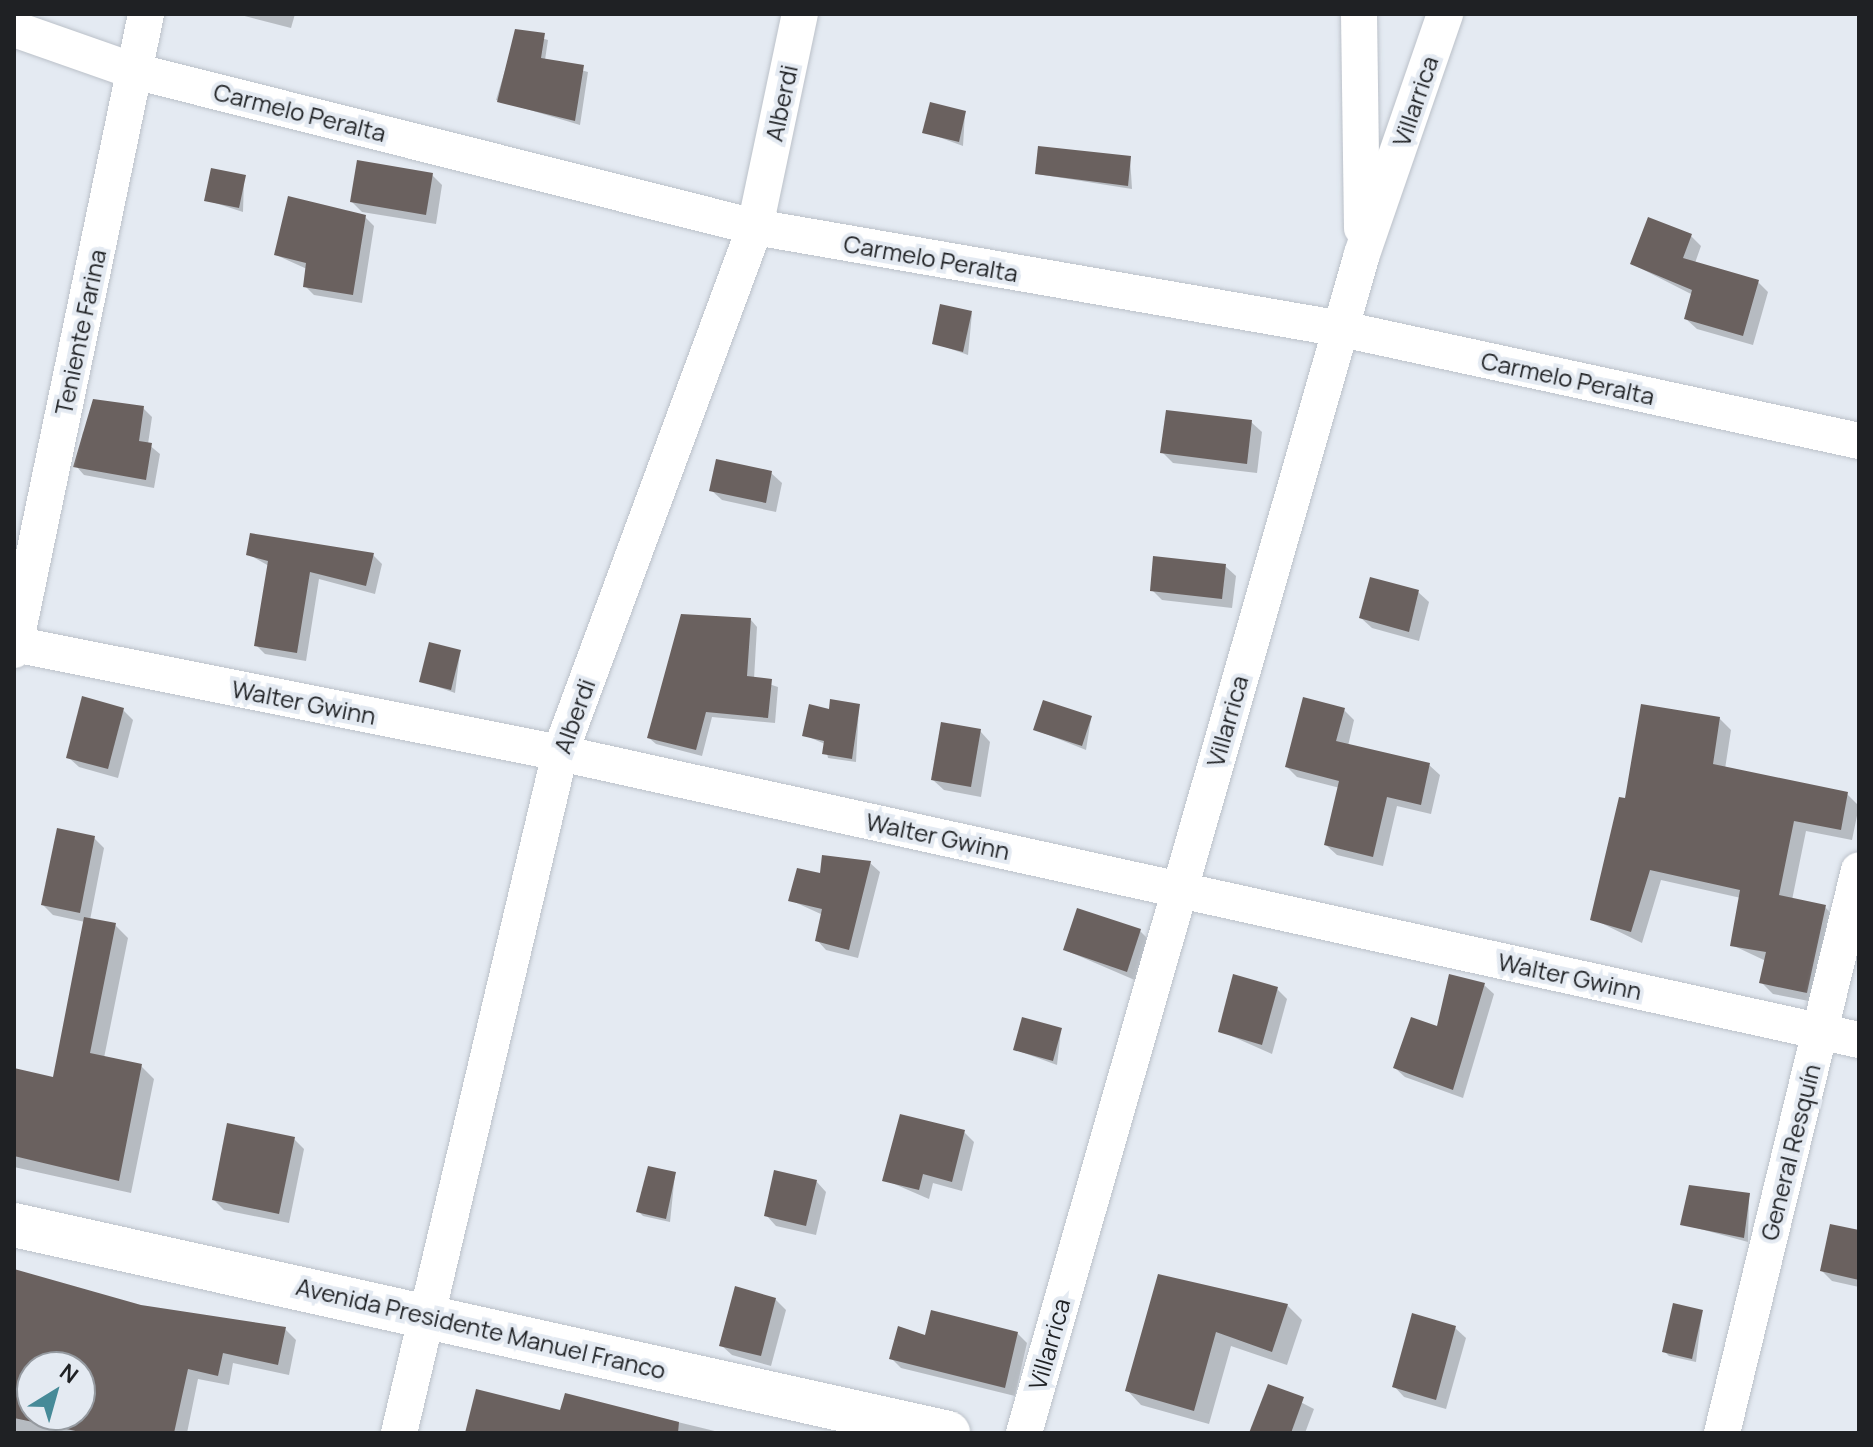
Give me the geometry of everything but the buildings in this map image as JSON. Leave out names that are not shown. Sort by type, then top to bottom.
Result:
[{"type":"main road","name":"Avenida Presidente Manuel Franco","points":[[14,1225],[948,1433]]},
{"type":"street","name":"Teniente Farina","points":[[14,646],[146,14]]},
{"type":"street","name":"Alberdi","points":[[399,1433],[424,1314],[560,753],[755,227],[800,14]]},
{"type":"street","points":[[1359,14],[1362,254]]},
{"type":"street","name":"Villarrica","points":[[1024,1433],[1362,254],[1445,14]]},
{"type":"street","name":"Carmelo Peralta","points":[[14,29],[134,71],[755,227],[1342,329],[1859,441]]},
{"type":"street","name":"Walter Gwinn","points":[[14,646],[560,753],[1859,1040]]},
{"type":"street","name":"General Resquín","points":[[1722,1433],[1859,870]]}]
